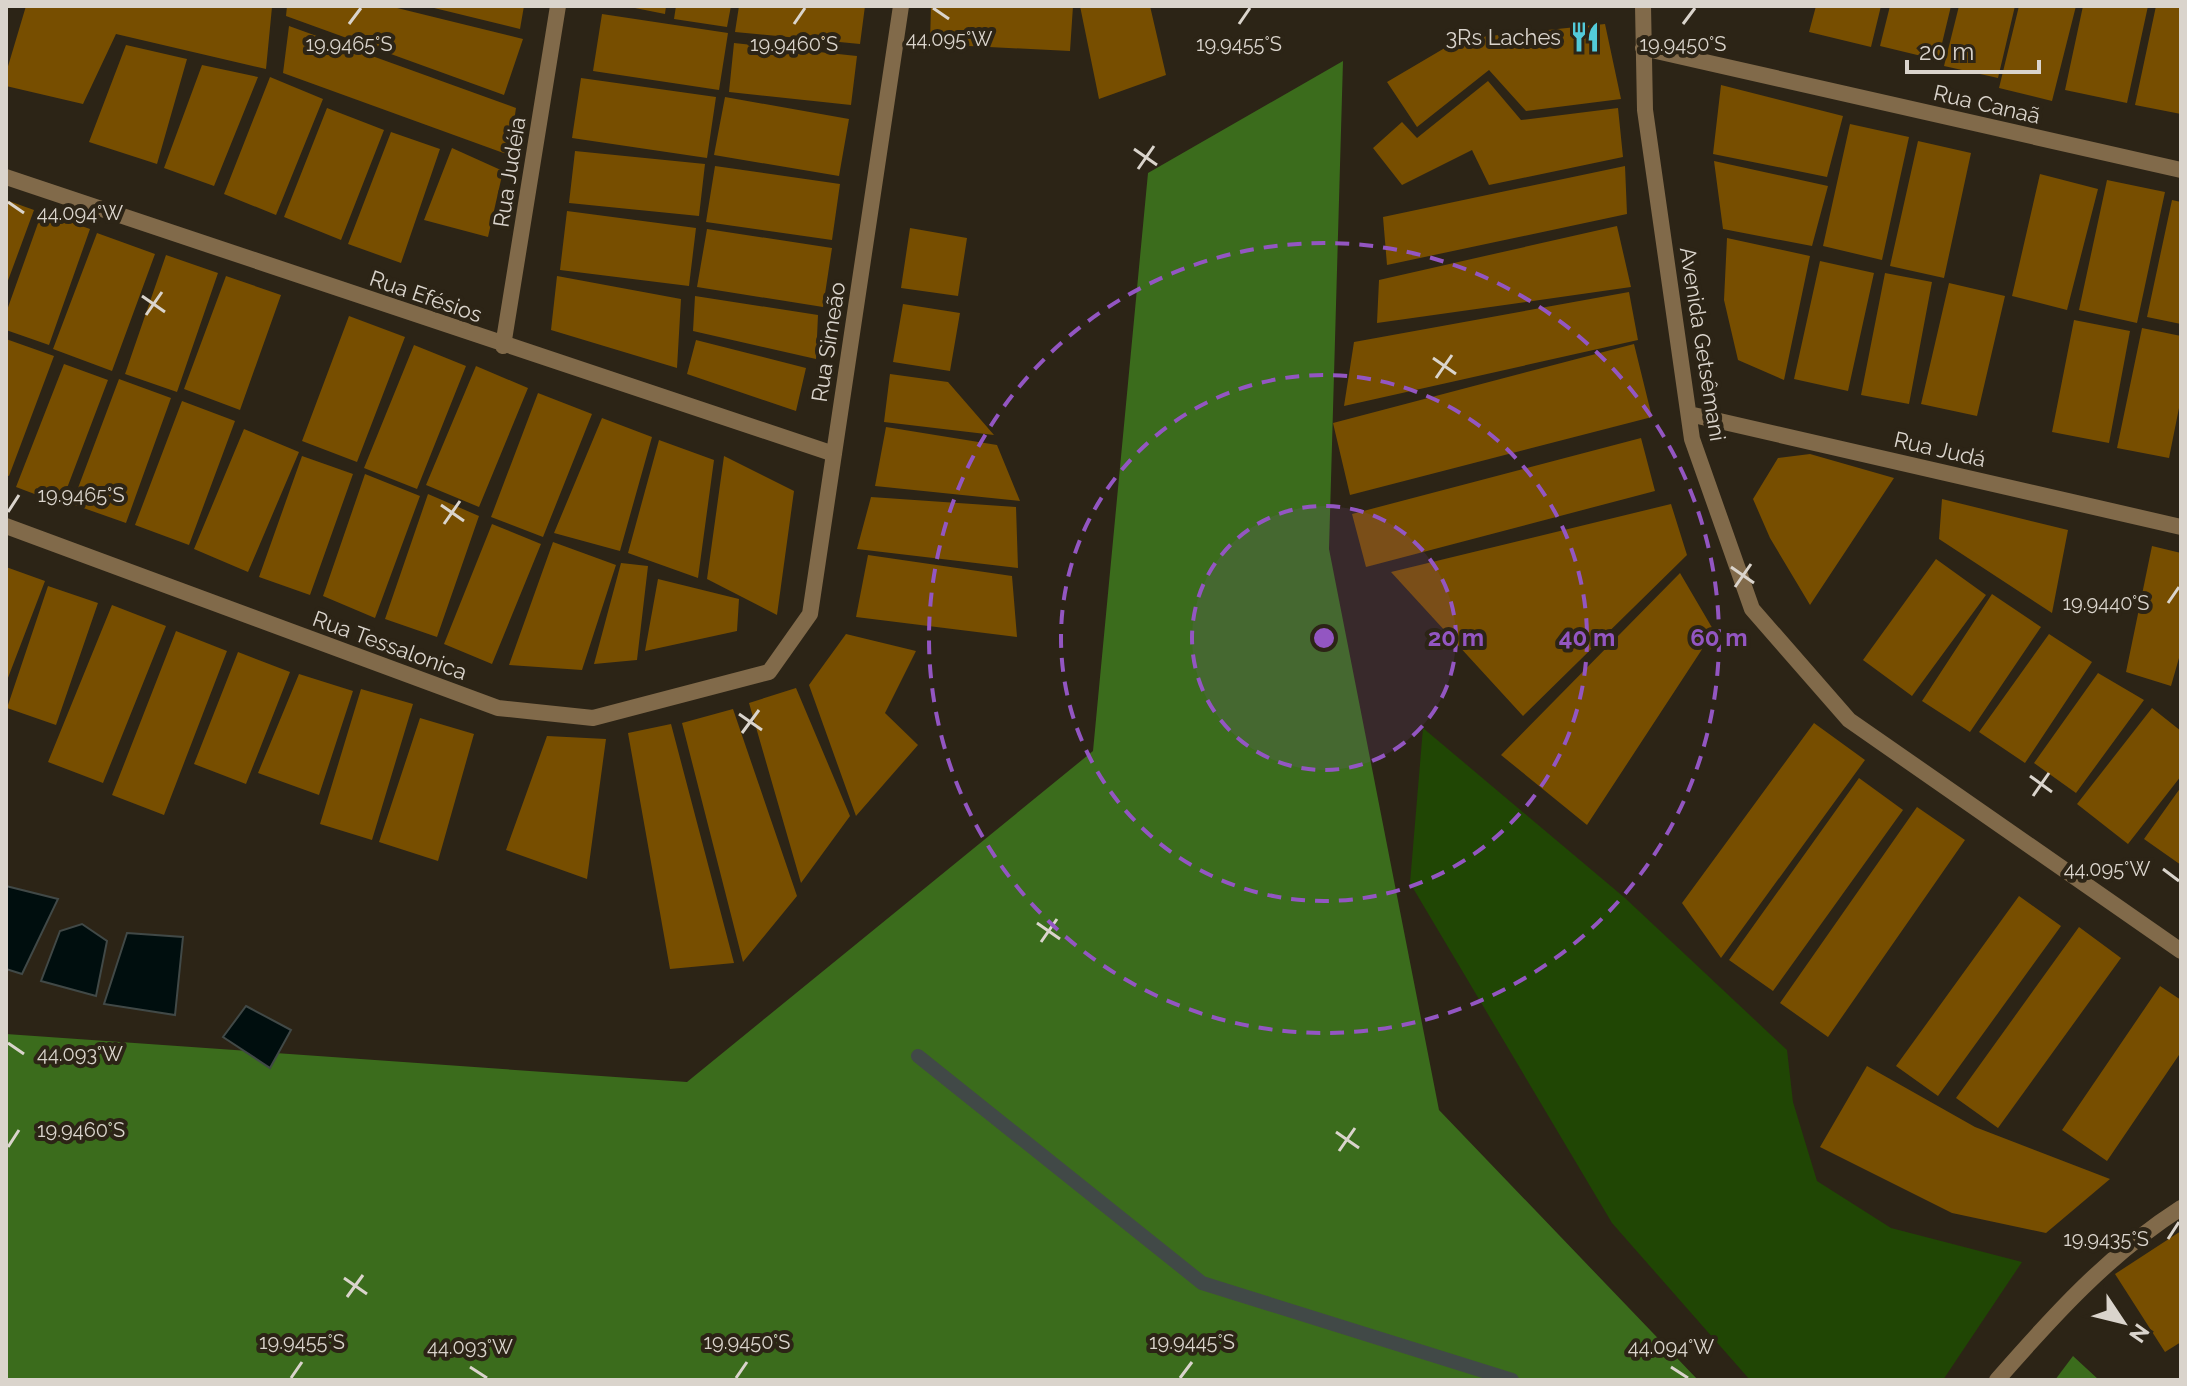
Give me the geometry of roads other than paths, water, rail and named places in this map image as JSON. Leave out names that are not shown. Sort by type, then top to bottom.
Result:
[{"type":"street","name":"Rua Judéia","points":[[503,346],[558,6]]},
{"type":"street","name":"Rua Simeão","points":[[769,672],[810,614],[901,6]]},
{"type":"street","name":"Avenida Getsêmani","points":[[1643,6],[1645,110],[1692,439],[1752,609],[1849,720],[2181,951]]},
{"type":"street","name":"Rua Canaã","points":[[1643,48],[2181,170]]},
{"type":"street","name":"Rua Efésios","points":[[6,177],[503,346],[834,454]]},
{"type":"street","name":"Rua Judá","points":[[1689,414],[2181,527]]},
{"type":"street","name":"Rua Tessalonica","points":[[6,526],[498,708],[593,718],[769,672]]},
{"type":"street","points":[[1997,1380],[2060,1307],[2144,1231],[2181,1208]]},
{"type":"waterway","points":[[918,1056],[1202,1283],[1512,1380]]},
{"type":"place","name":"3Rs Laches","points":[[1585,37]]}]
